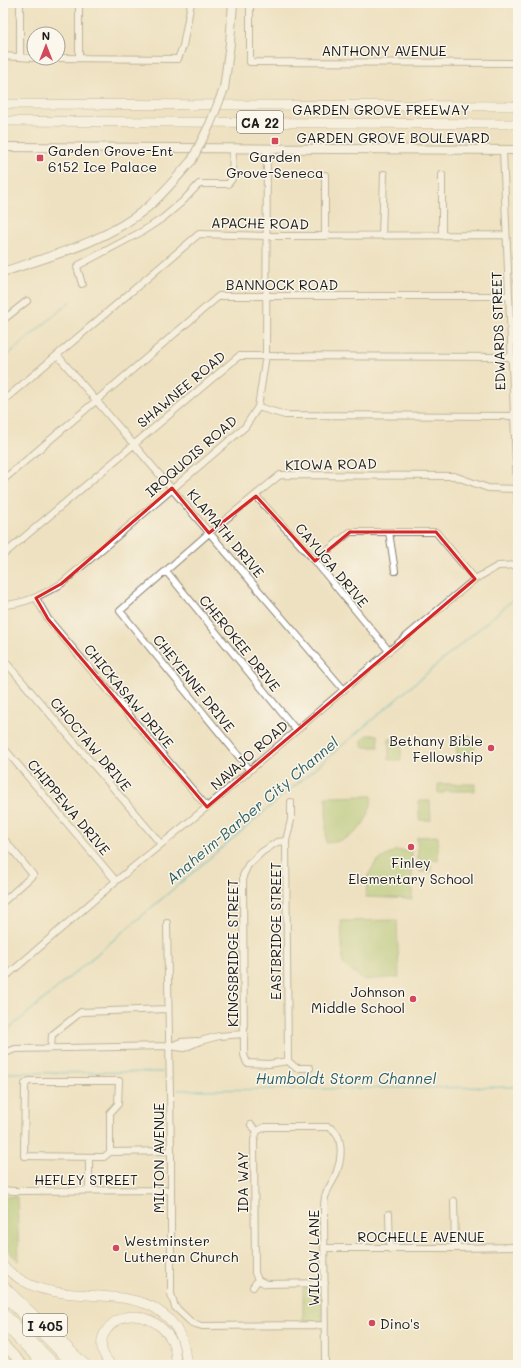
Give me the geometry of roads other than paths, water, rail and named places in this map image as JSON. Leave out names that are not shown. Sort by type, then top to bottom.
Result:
[{"type":"highway","name":"GARDEN GROVE FREEWAY","points":[[3,104],[518,106]]},
{"type":"highway","name":"GARDEN GROVE FREEWAY","points":[[3,121],[518,124]]},
{"type":"highway","points":[[3,1266],[19,1280],[40,1289],[114,1298],[152,1306],[171,1321],[180,1333],[186,1356],[186,1365]]},
{"type":"highway","name":"I 405","points":[[3,1285],[86,1365]]},
{"type":"highway","points":[[3,1295],[73,1365]]},
{"type":"highway","points":[[3,1312],[56,1365]]},
{"type":"highway","points":[[111,1365],[102,1351],[102,1338],[107,1329],[114,1322],[120,1318],[134,1315],[152,1320],[166,1332],[172,1341],[176,1365]]},
{"type":"highway","name":"I 405","points":[[3,1324],[44,1365]]},
{"type":"highway","points":[[3,1344],[23,1365]]},
{"type":"main road","points":[[3,272],[89,242],[111,232],[148,207],[173,183],[192,160],[210,124],[224,89],[230,43],[232,3]]},
{"type":"main road","name":"GARDEN GROVE BOULEVARD","points":[[3,147],[518,150]]},
{"type":"street","points":[[20,3],[20,57]]},
{"type":"street","points":[[79,3],[79,58]]},
{"type":"street","points":[[66,58],[178,59],[183,46],[191,3]]},
{"type":"street","name":"ANTHONY AVENUE","points":[[250,3],[250,62],[518,63]]},
{"type":"street","points":[[492,3],[518,3]]},
{"type":"street","points":[[3,56],[26,57]]},
{"type":"street","points":[[82,284],[77,267],[84,261],[143,232],[182,202],[199,184],[228,184],[232,179],[232,149]]},
{"type":"street","points":[[267,149],[266,355],[258,407],[285,415],[514,416]]},
{"type":"street","name":"EDWARDS STREET","points":[[503,150],[518,511]]},
{"type":"street","points":[[382,236],[384,174]]},
{"type":"street","points":[[325,175],[325,236]]},
{"type":"street","points":[[442,175],[442,236]]},
{"type":"street","name":"APACHE ROAD","points":[[3,401],[58,356],[199,234],[266,236],[506,235]]},
{"type":"street","name":"BANNOCK ROAD","points":[[3,480],[219,296],[509,296]]},
{"type":"street","points":[[3,320],[27,301]]},
{"type":"street","name":"KLAMATH DRIVE","points":[[58,356],[344,690]]},
{"type":"street","name":"SHAWNEE ROAD","points":[[3,555],[239,356],[512,357]]},
{"type":"street","name":"IROQUOIS ROAD","points":[[3,605],[14,604],[36,598],[61,584],[245,427],[258,407]]},
{"type":"street","name":"KIOWA ROAD","points":[[120,611],[209,533],[280,475],[454,476],[488,488],[517,488]]},
{"type":"street","name":"CAYUGA DRIVE","points":[[256,496],[315,561],[388,651]]},
{"type":"street","points":[[315,561],[350,532],[436,532],[475,579]]},
{"type":"street","points":[[389,532],[395,571]]},
{"type":"street","name":"NAVAJO ROAD","points":[[3,979],[116,881],[207,807],[388,651],[475,579],[498,566],[518,565]]},
{"type":"street","name":"CHEROKEE DRIVE","points":[[166,572],[296,730]]},
{"type":"street","name":"CHICKASAW DRIVE","points":[[36,598],[48,619],[207,807]]},
{"type":"street","name":"CHEYENNE DRIVE","points":[[120,611],[250,770]]},
{"type":"street","name":"CHOCTAW DRIVE","points":[[3,659],[161,844]]},
{"type":"street","name":"CHIPPEWA DRIVE","points":[[3,747],[116,881]]},
{"type":"street","name":"EASTBRIDGE STREET","points":[[288,1061],[286,841],[291,820],[291,802]]},
{"type":"street","points":[[3,838],[33,875],[3,902]]},
{"type":"street","name":"KINGSBRIDGE STREET","points":[[286,841],[277,842],[262,852],[248,865],[243,876],[243,1034],[244,1056],[247,1064],[269,1064],[288,1061]]},
{"type":"street","name":"MILTON AVENUE","points":[[167,923],[171,1151],[171,1294],[175,1307],[192,1323],[202,1326],[325,1325]]},
{"type":"street","points":[[51,1048],[52,1035],[81,1012],[168,1009]]},
{"type":"street","points":[[3,1054],[15,1049],[169,1046],[184,1048],[200,1041],[219,1036],[243,1034]]},
{"type":"street","points":[[288,1061],[296,1068],[310,1068]]},
{"type":"street","points":[[110,1152],[110,1113],[118,1104],[119,1080],[29,1080],[25,1084],[24,1156],[104,1157],[110,1152],[171,1151]]},
{"type":"street","points":[[251,1125],[257,1131],[265,1127],[328,1126],[336,1130],[341,1125]]},
{"type":"street","name":"WILLOW LANE","points":[[325,1365],[324,1203],[337,1171],[340,1158],[340,1138],[336,1130]]},
{"type":"street","name":"IDA WAY","points":[[257,1131],[254,1140],[255,1273],[258,1280]]},
{"type":"street","points":[[89,1157],[89,1191]]},
{"type":"street","name":"HEFLEY STREET","points":[[3,1190],[170,1190]]},
{"type":"street","points":[[454,1201],[455,1248]]},
{"type":"street","points":[[389,1214],[390,1249]]},
{"type":"street","name":"ROCHELLE AVENUE","points":[[324,1248],[390,1249],[518,1247]]},
{"type":"street","points":[[253,1287],[258,1280],[266,1284],[324,1283]]},
{"type":"waterway","points":[[3,359],[71,301]]},
{"type":"waterway","name":"Anaheim-Barber City Channel","points":[[3,1034],[513,600]]},
{"type":"waterway","name":"Humboldt Storm Channel","points":[[3,1073],[162,1072]]},
{"type":"waterway","name":"Humboldt Storm Channel","points":[[178,1090],[515,1087]]},
{"type":"place","name":"Garden Grove-Seneca","points":[[275,141]]},
{"type":"place","name":"Garden Grove-Ent 6152 Ice Palace","points":[[40,158]]},
{"type":"place","name":"Bethany Bible Fellowship","points":[[491,748]]},
{"type":"place","name":"Finley Elementary School","points":[[411,847]]},
{"type":"place","name":"Johnson Middle School","points":[[413,999]]},
{"type":"place","name":"Westminster Lutheran Church","points":[[116,1248]]},
{"type":"place","name":"Dino's","points":[[372,1323]]}]
